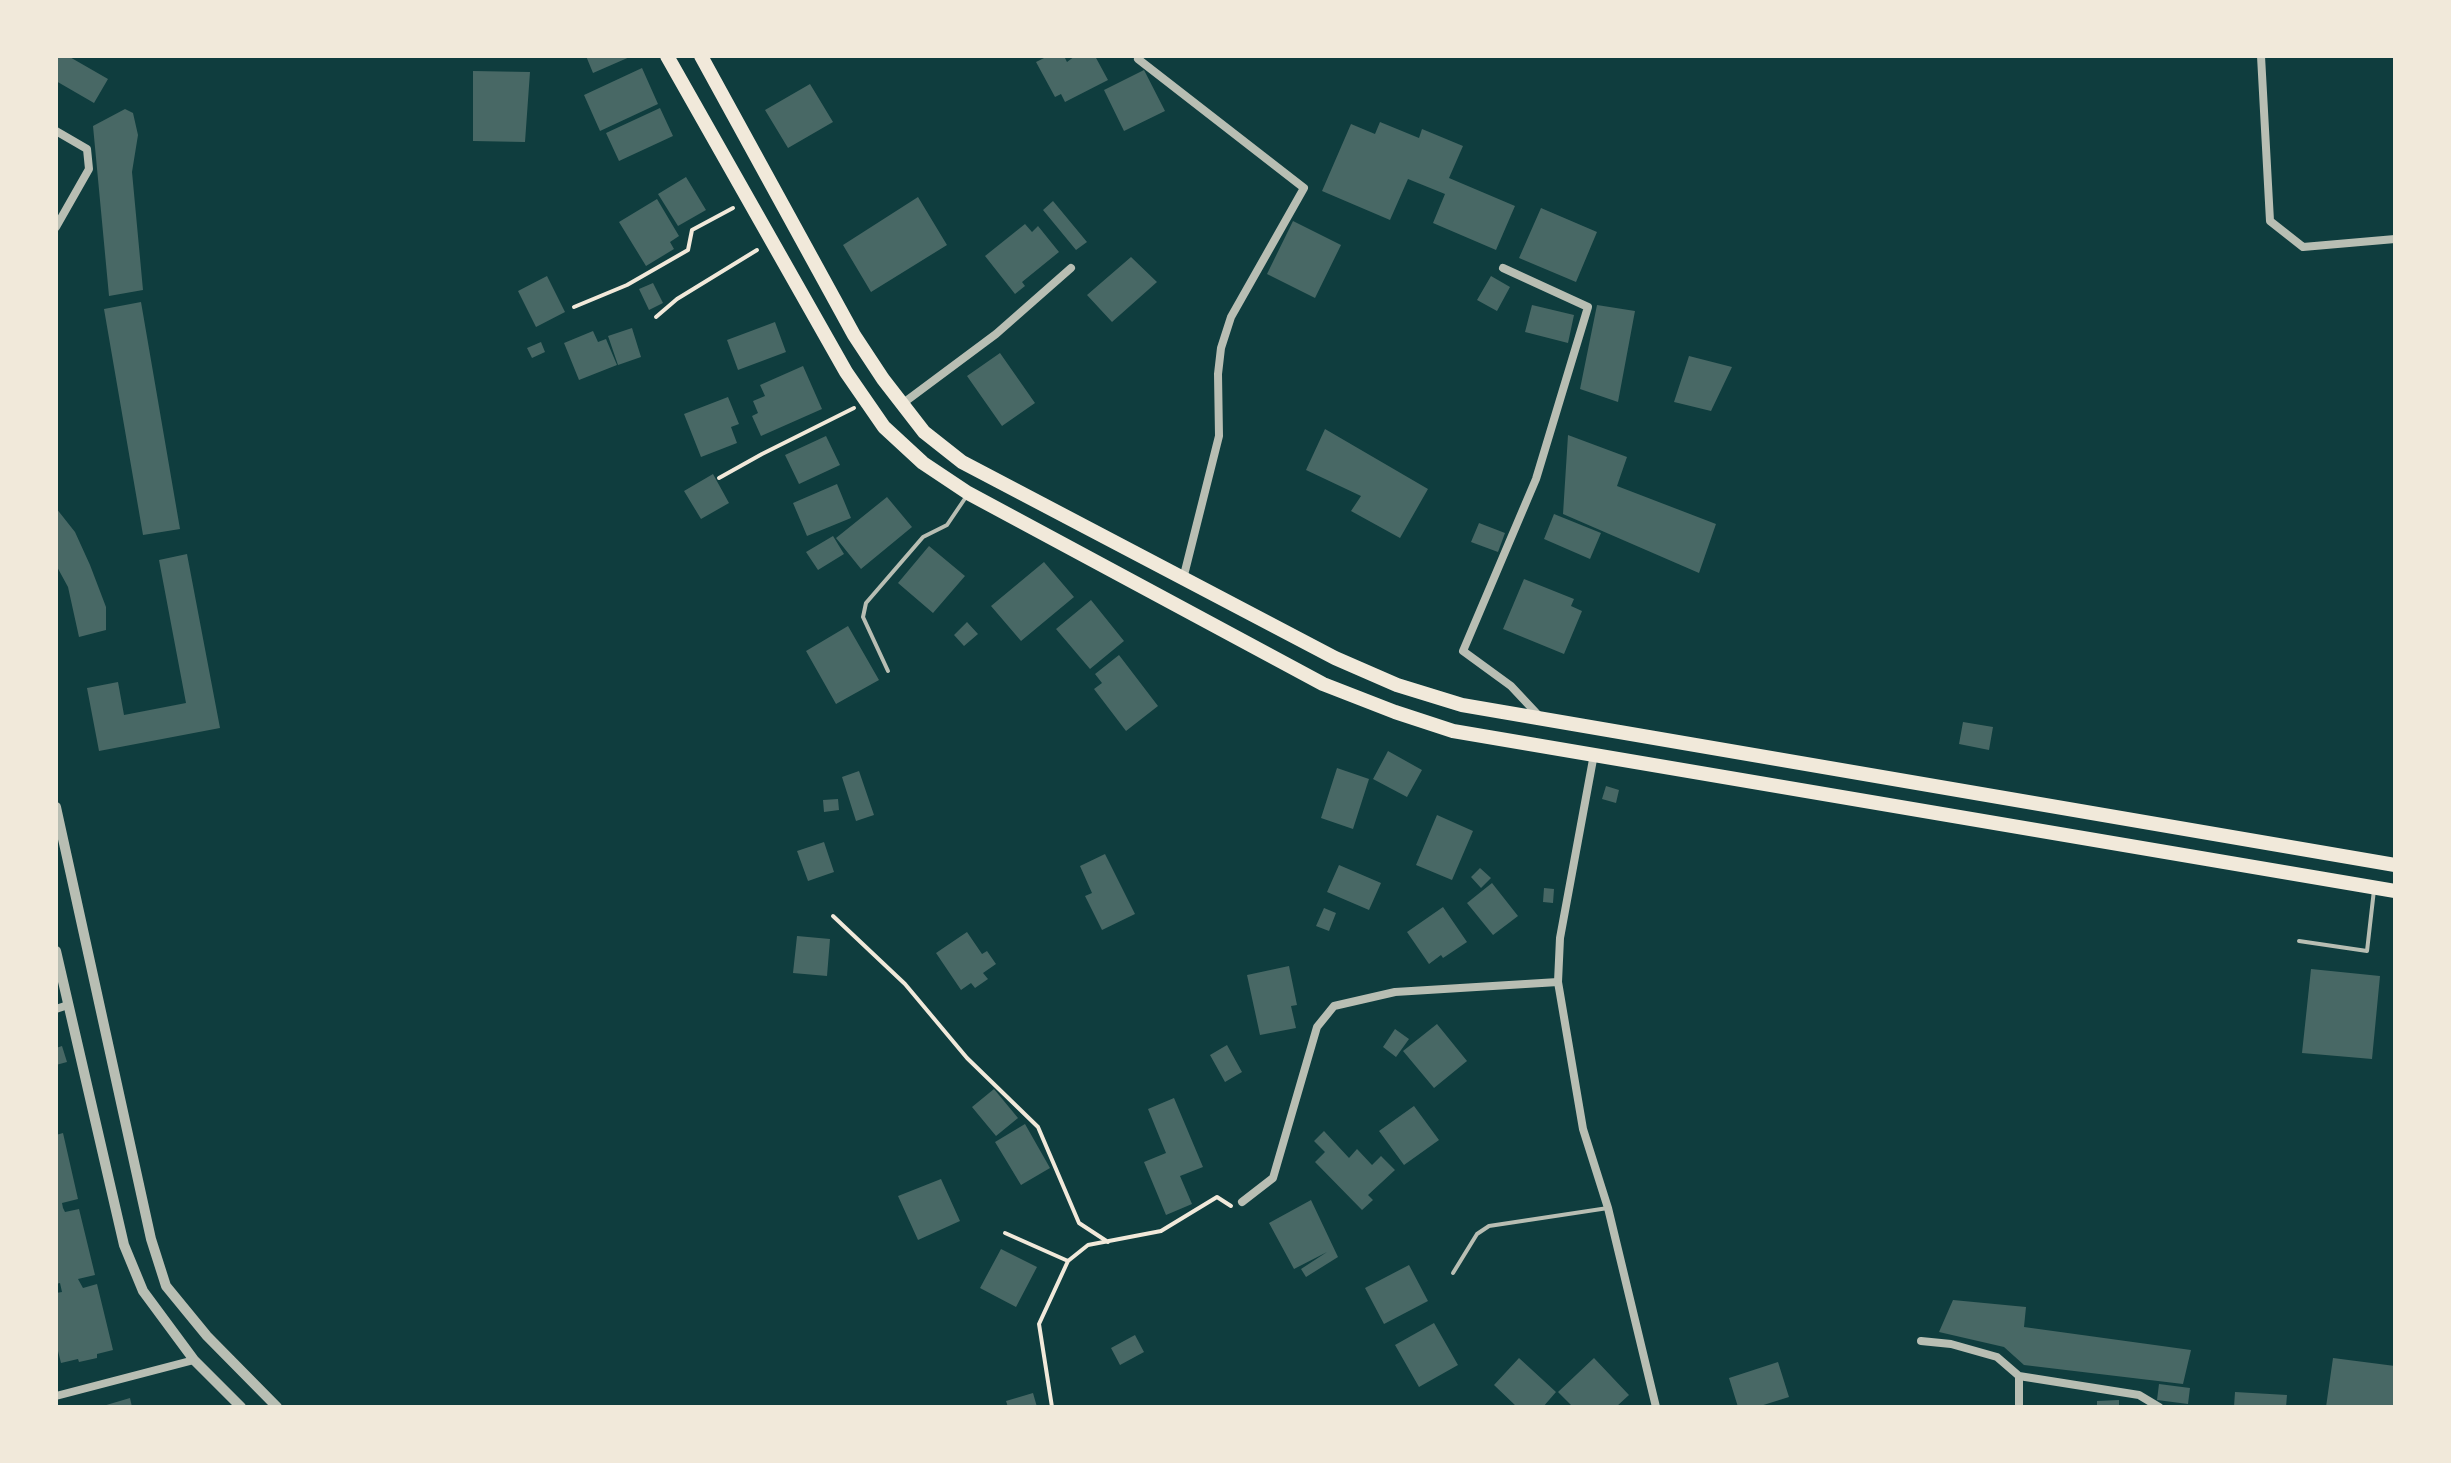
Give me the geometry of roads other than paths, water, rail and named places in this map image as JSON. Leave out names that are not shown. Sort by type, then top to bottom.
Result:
[{"type":"main road","points":[[667,56],[846,372],[884,427],[923,463],[968,493],[1323,684],[1453,731],[2395,891]]},
{"type":"main road","points":[[701,56],[854,335],[924,432],[962,462],[1335,658],[1397,685],[1462,705],[2395,865]]},
{"type":"street","points":[[2261,56],[2270,221],[2303,247],[2395,239]]},
{"type":"street","points":[[1138,59],[1304,188],[1231,317],[1218,374],[1219,436],[1183,579]]},
{"type":"street","points":[[56,131],[87,149],[89,169],[56,227]]},
{"type":"street","points":[[902,404],[996,334],[1071,268]]},
{"type":"street","points":[[1503,268],[1588,307],[1536,479],[1463,651],[1511,686],[1540,717]]},
{"type":"street","points":[[1594,753],[1560,938],[1558,982],[1583,1129],[1608,1208],[1656,1407]]},
{"type":"street","points":[[56,807],[151,1239],[166,1286],[207,1336],[277,1407]]},
{"type":"street","points":[[56,951],[124,1245],[143,1291],[194,1360],[241,1407]]},
{"type":"street","points":[[1242,1202],[1273,1178],[1317,1027],[1334,1006],[1395,992],[1558,982]]},
{"type":"street","points":[[56,1009],[68,1005]]},
{"type":"street","points":[[1921,1341],[1951,1344],[1997,1357],[2019,1376],[2139,1395],[2159,1407]]},
{"type":"street","points":[[56,1396],[194,1360]]},
{"type":"street","points":[[2019,1376],[2019,1407]]},
{"type":"lane","points":[[888,671],[863,617],[866,603],[923,537],[947,525],[968,493]]},
{"type":"lane","points":[[2299,941],[2367,951],[2374,888]]},
{"type":"lane","points":[[1453,1273],[1477,1234],[1489,1226],[1608,1208]]}]
